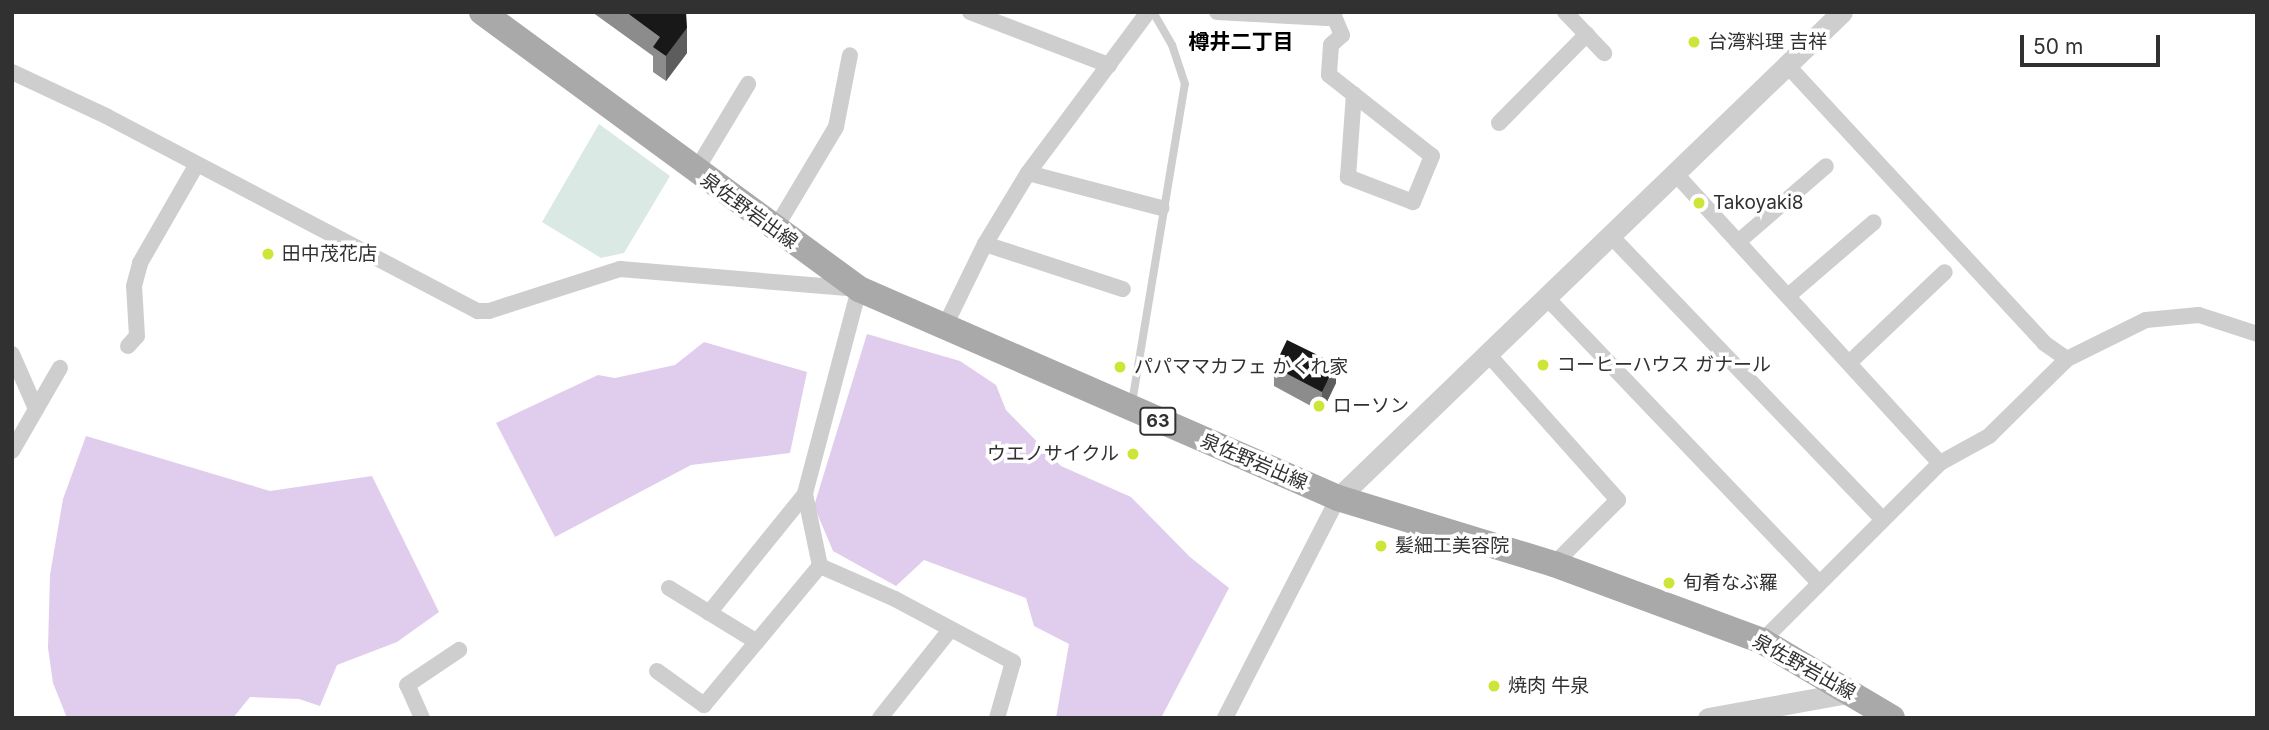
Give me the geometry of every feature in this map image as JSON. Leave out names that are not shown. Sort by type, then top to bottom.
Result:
[{"type":"main road","name":"泉佐野岩出線","points":[[482,12],[695,172],[859,289],[943,330],[1338,498],[1555,564],[1762,641],[1892,718]]},
{"type":"street","points":[[970,12],[1109,65]]},
{"type":"street","points":[[943,330],[985,244],[1028,173],[1150,12]]},
{"type":"street","points":[[1217,12],[1327,18],[1334,13],[1342,35],[1331,45],[1329,75],[1354,94],[1432,156],[1413,202],[1348,177],[1354,94]]},
{"type":"street","points":[[1565,12],[1604,53]]},
{"type":"street","points":[[1225,718],[1338,498],[1842,12]]},
{"type":"street","points":[[1499,123],[1587,34]]},
{"type":"street","points":[[775,229],[836,127],[850,55]]},
{"type":"street","points":[[1787,65],[2044,344],[2067,359]]},
{"type":"street","points":[[15,78],[197,164],[478,311],[489,312],[621,270],[859,289],[805,494],[709,613]]},
{"type":"street","points":[[695,172],[748,84]]},
{"type":"street","points":[[128,346],[137,336],[134,286],[140,263],[197,164]]},
{"type":"street","points":[[1738,242],[1826,166]]},
{"type":"street","points":[[1674,172],[1940,463]]},
{"type":"street","points":[[1028,173],[1161,208]]},
{"type":"street","points":[[1788,296],[1874,222]]},
{"type":"street","points":[[1610,235],[1881,518]]},
{"type":"street","points":[[985,244],[1123,289]]},
{"type":"street","points":[[1849,363],[1945,272]]},
{"type":"street","points":[[1546,297],[1818,583]]},
{"type":"street","points":[[1762,641],[1881,518],[1940,463],[1989,436],[2067,359],[2146,320],[2199,315],[2257,334]]},
{"type":"street","points":[[12,354],[36,409]]},
{"type":"street","points":[[1487,354],[1618,500],[1555,564]]},
{"type":"street","points":[[12,451],[60,368]]},
{"type":"street","points":[[805,494],[820,566]]},
{"type":"street","points":[[820,566],[895,598],[1013,662],[997,718]]},
{"type":"street","points":[[657,671],[704,705],[820,566]]},
{"type":"street","points":[[669,588],[757,642]]},
{"type":"street","points":[[880,718],[950,630]]},
{"type":"street","points":[[422,718],[407,685],[459,650]]},
{"type":"street","points":[[1708,718],[1852,692]]},
{"type":"lane","points":[[1130,410],[1161,208],[1185,84],[1172,45],[1150,12]]},
{"type":"shaded area","points":[[599,124],[670,176],[624,253],[601,258],[542,222]]},
{"type":"shaded area","points":[[867,334],[960,361],[996,385],[1006,410],[1061,466],[1131,497],[1190,557],[1229,588],[1161,718],[1056,718],[1069,644],[1034,626],[1026,598],[924,560],[896,586],[833,551],[814,506]]},
{"type":"shaded area","points":[[704,342],[807,372],[790,453],[691,465],[555,537],[496,423],[598,375],[615,378],[675,365]]},
{"type":"shaded area","points":[[86,436],[270,491],[372,476],[439,612],[397,642],[337,665],[320,706],[299,699],[250,697],[233,718],[67,718],[53,683],[48,648],[50,575],[63,499]]},
{"type":"building","points":[[626,12],[686,12],[687,28],[666,56],[653,47],[660,37]]},
{"type":"building","points":[[1287,340],[1336,364],[1322,392],[1274,367]]},
{"type":"place","name":"台湾料理 吉祥","points":[[1694,42]]},
{"type":"place","name":"Takoyaki8","points":[[1699,203]]},
{"type":"place","name":"田中茂花店","points":[[268,254]]},
{"type":"place","name":"コーヒーハウス ガナール","points":[[1543,365]]},
{"type":"place","name":"パパママカフェ かくれ家","points":[[1120,367]]},
{"type":"place","name":"ローソン","points":[[1319,406]]},
{"type":"place","name":"ウエノサイクル","points":[[1133,454]]},
{"type":"place","name":"髪細工美容院","points":[[1381,546]]},
{"type":"place","name":"旬肴なぶ羅","points":[[1669,583]]},
{"type":"place","name":"焼肉 牛泉","points":[[1494,686]]},
{"type":"district","name":"樽井二丁目","points":[[1241,42]]}]
